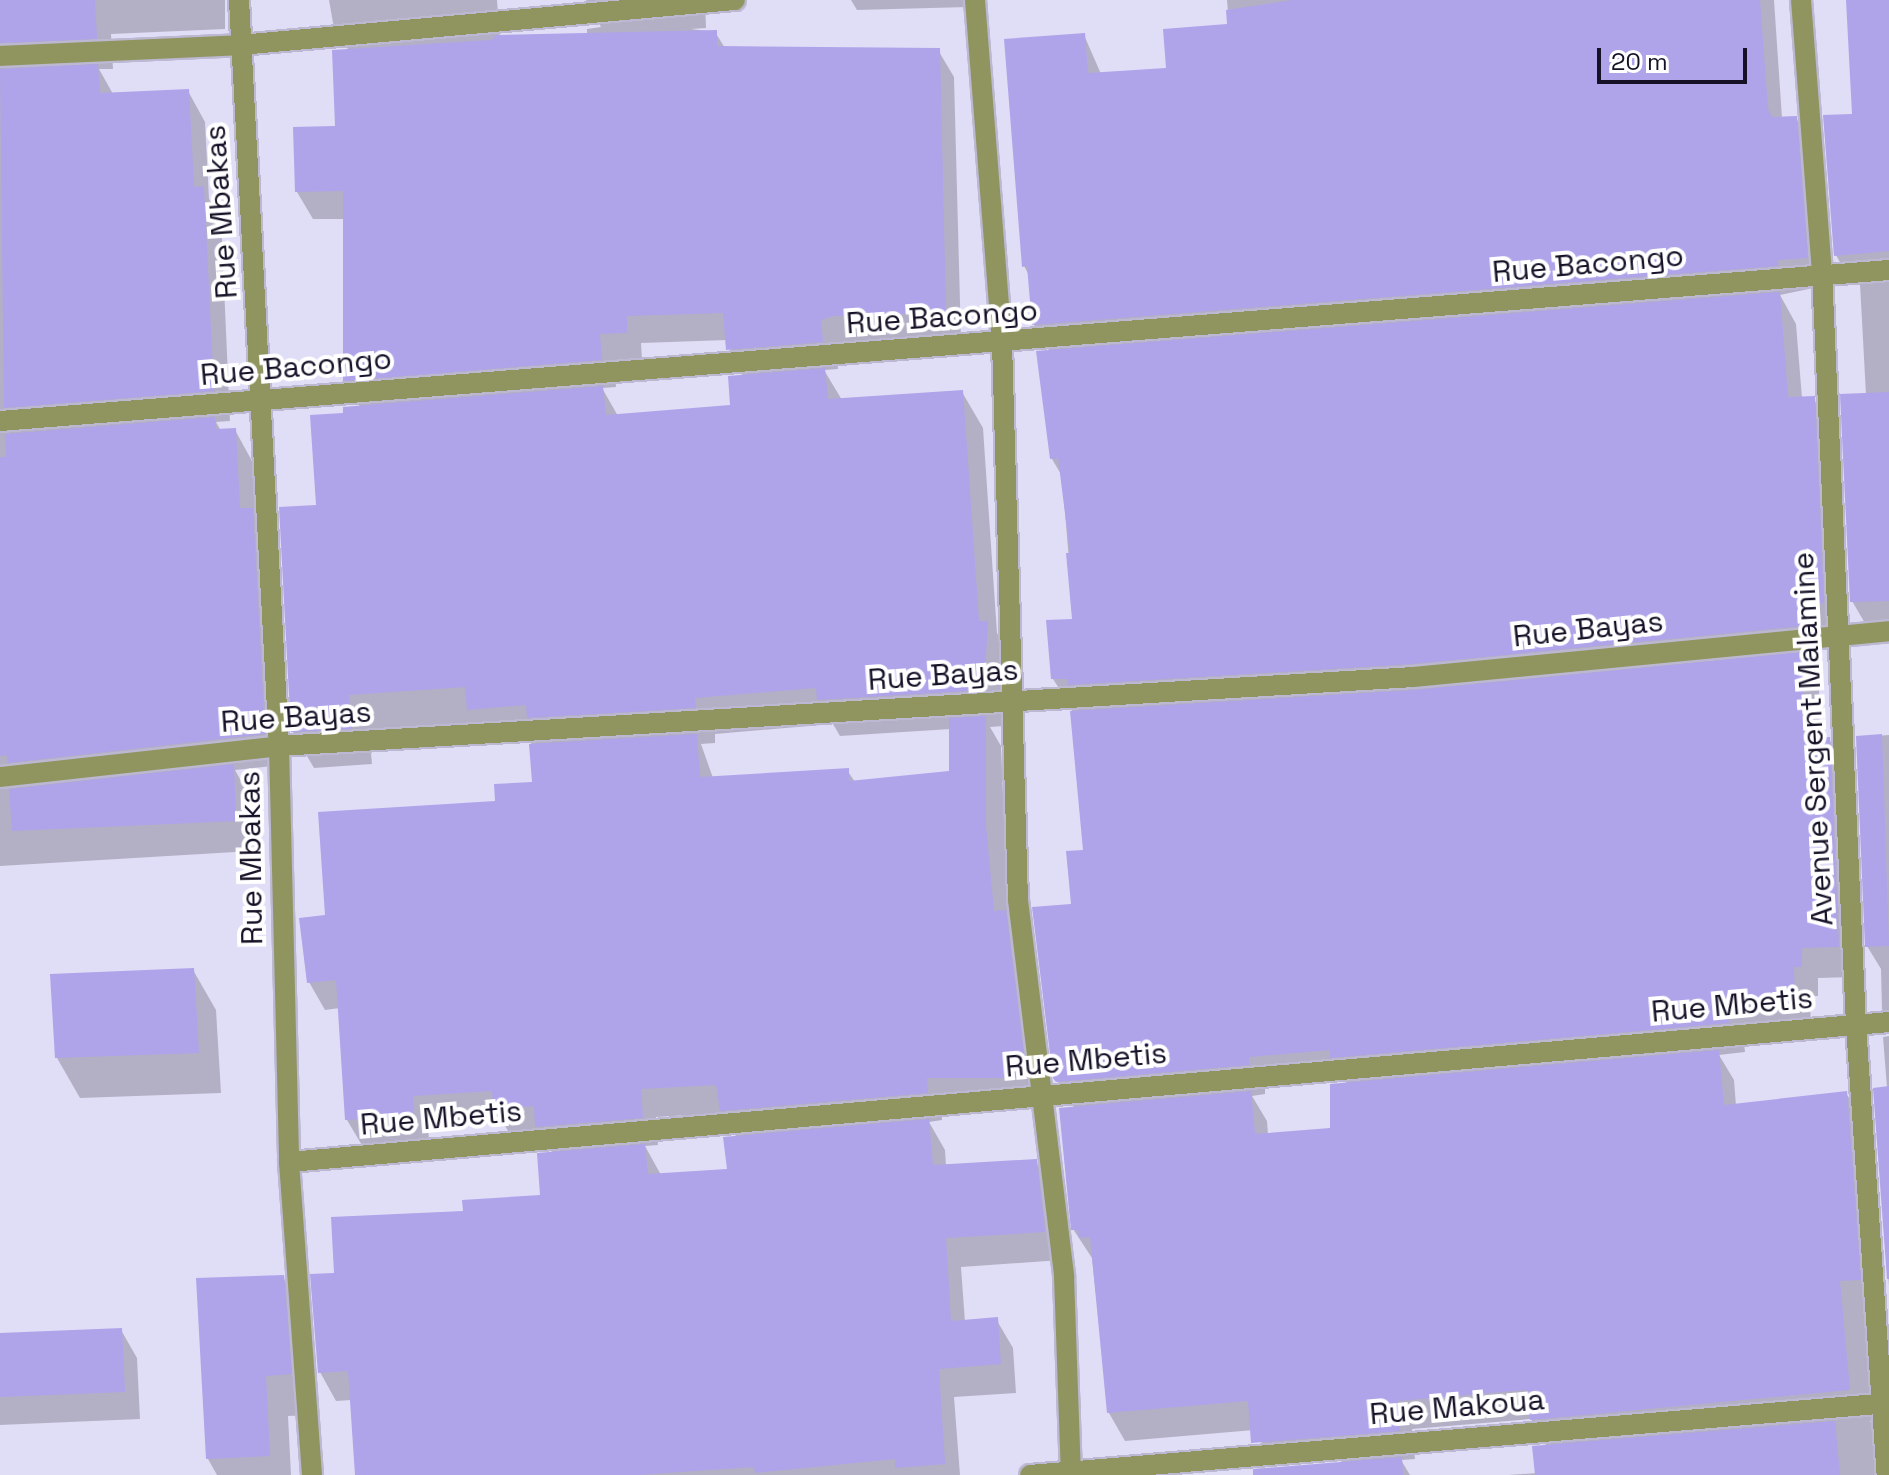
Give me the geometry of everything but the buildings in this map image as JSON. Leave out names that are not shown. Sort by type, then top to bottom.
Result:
[{"type":"street","name":"Rue Mbakas","points":[[239,0],[264,400],[279,746],[289,1162],[312,1475]]},
{"type":"street","points":[[0,56],[240,45],[735,0]]},
{"type":"street","points":[[975,0],[1002,342],[1018,900],[1064,1276],[1071,1472]]},
{"type":"street","name":"Avenue Sergent Malamine","points":[[1801,0],[1822,273],[1856,1025],[1885,1403],[1887,1475]]},
{"type":"street","name":"Rue Bacongo","points":[[0,421],[1889,270]]},
{"type":"street","name":"Rue Bayas","points":[[0,777],[279,746],[1413,677],[1838,633],[1889,631]]},
{"type":"street","name":"Rue Mbetis","points":[[289,1162],[1043,1093],[1889,1022]]},
{"type":"street","name":"Rue Makoua","points":[[1030,1475],[1885,1403]]}]
